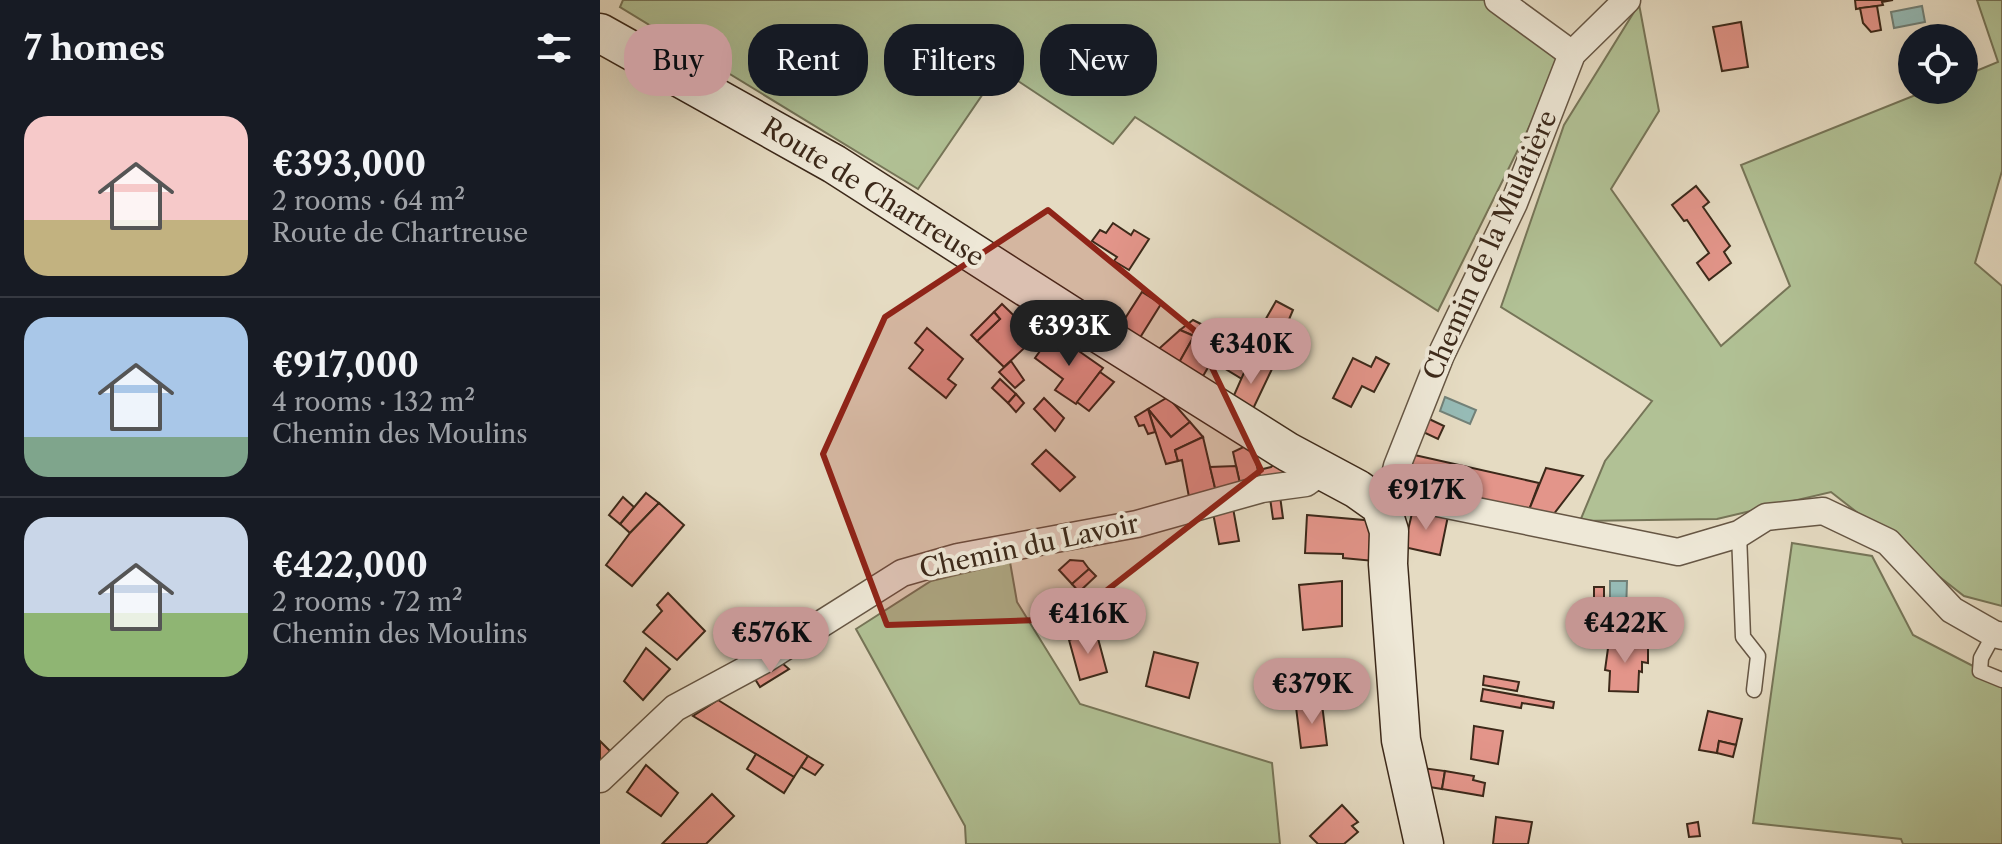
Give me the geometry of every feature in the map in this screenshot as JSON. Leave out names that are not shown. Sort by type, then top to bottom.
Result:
[{"type":"main road","name":"Route de Chartreuse","points":[[600,33],[834,164],[1087,326],[1323,471],[1357,489],[1386,498]]},
{"type":"main road","points":[[1386,498],[1401,740],[1424,844]]},
{"type":"street","points":[[1498,0],[1572,54]]},
{"type":"street","name":"Chemin de la Mulatière","points":[[1386,498],[1441,355],[1514,203],[1572,54],[1627,0]]},
{"type":"street","name":"Chemin du Lavoir","points":[[600,779],[675,708],[764,660],[902,573],[958,557],[1137,524],[1262,489],[1306,483],[1323,471]]},
{"type":"street","points":[[1386,498],[1403,496],[1678,552],[1739,534],[1766,517],[1823,511],[1888,542],[1952,610],[1998,635]]},
{"type":"lane","points":[[1739,534],[1743,637],[1758,656],[1754,690]]},
{"type":"lane","points":[[1998,635],[1981,658],[1980,671],[2002,680]]},
{"type":"highlighted area","points":[[1048,210],[1194,330],[1261,470],[1070,619],[887,625],[823,454],[885,317]]},
{"type":"green space","points":[[623,0],[1486,0],[1561,63],[1438,311],[1135,117],[1113,144],[1041,96],[1157,96],[1157,24],[1040,24],[1040,96],[1024,85],[1024,24],[884,24],[884,96],[982,96],[918,189],[766,96],[868,96],[868,24],[748,24],[748,85],[732,75],[732,24],[648,24],[620,7]]},
{"type":"green space","points":[[1977,0],[2002,0],[2002,171],[1975,263],[2002,286],[2002,606],[1964,596],[1831,492],[1717,519],[1580,521],[1605,461],[1652,401],[1501,307],[1564,125],[1639,4],[1659,111],[1611,189],[1721,346],[1790,286],[1741,165],[1898,102],[1978,104],[1978,70],[1998,62]]},
{"type":"green space","points":[[1792,543],[1872,556],[1913,635],[2002,681],[2002,844],[1903,844],[1901,839],[1753,823]]},
{"type":"green space","points":[[1010,562],[1017,602],[1080,704],[1272,763],[1280,844],[966,844],[965,826],[856,629],[931,581]]},
{"type":"water","points":[[1922,6],[1925,22],[1898,24],[1894,28],[1891,12]]},
{"type":"water","points":[[1445,397],[1476,410],[1470,424],[1440,411]]},
{"type":"water","points":[[1610,581],[1627,581],[1626,612],[1610,612]]},
{"type":"building","points":[[1855,0],[1893,0],[1882,2],[1883,5],[1856,9]]},
{"type":"building","points":[[1877,6],[1881,30],[1871,32],[1863,23],[1860,8]]},
{"type":"building","points":[[1741,22],[1748,67],[1722,71],[1713,27]]},
{"type":"building","points":[[1696,186],[1709,202],[1703,207],[1730,246],[1724,252],[1731,263],[1709,280],[1697,263],[1709,253],[1687,220],[1684,221],[1672,205]]},
{"type":"building","points":[[1113,223],[1131,235],[1134,230],[1149,239],[1129,270],[1114,261],[1117,257],[1092,241],[1100,230],[1106,233]]},
{"type":"building","points":[[1142,292],[1161,304],[1136,344],[1117,331]]},
{"type":"building","points":[[1276,301],[1293,310],[1274,355],[1255,347]]},
{"type":"building","points":[[1002,304],[1036,337],[1004,367],[977,341],[1000,319],[994,312]]},
{"type":"building","points":[[994,312],[1000,319],[977,341],[971,335]]},
{"type":"building","points":[[1193,320],[1201,324],[1194,336],[1180,330]]},
{"type":"building","points":[[927,328],[963,359],[948,379],[956,385],[946,398],[909,368],[923,350],[915,343]]},
{"type":"building","points":[[1180,330],[1194,336],[1176,368],[1153,354]]},
{"type":"building","points":[[1053,333],[1103,368],[1076,404],[1055,390],[1063,379],[1035,358]]},
{"type":"building","points":[[1194,336],[1201,340],[1194,353],[1210,364],[1199,383],[1176,368]]},
{"type":"building","points":[[1234,347],[1250,359],[1242,379],[1224,368]]},
{"type":"building","points":[[1255,347],[1274,355],[1268,367],[1250,359]]},
{"type":"building","points":[[1376,357],[1389,364],[1374,392],[1362,386],[1351,407],[1333,398],[1353,358],[1371,367]]},
{"type":"building","points":[[1250,359],[1272,369],[1251,413],[1231,402]]},
{"type":"building","points":[[1011,361],[1024,380],[1015,388],[999,372]]},
{"type":"building","points":[[1100,372],[1114,382],[1089,411],[1077,402]]},
{"type":"building","points":[[1000,379],[1016,394],[1008,403],[992,388]]},
{"type":"building","points":[[1016,394],[1024,403],[1016,412],[1008,403]]},
{"type":"building","points":[[1168,397],[1190,422],[1171,437],[1148,409]]},
{"type":"building","points":[[1044,398],[1064,418],[1055,431],[1034,409]]},
{"type":"building","points":[[1148,409],[1171,437],[1190,422],[1203,437],[1175,450],[1178,461],[1166,464]]},
{"type":"building","points":[[1148,409],[1155,432],[1148,434],[1135,417]]},
{"type":"building","points":[[1427,418],[1444,426],[1438,439],[1421,431]]},
{"type":"building","points":[[1203,437],[1216,492],[1189,497],[1182,460],[1178,461],[1175,450]]},
{"type":"building","points":[[1252,443],[1261,485],[1241,488],[1233,452]]},
{"type":"building","points":[[1046,450],[1075,477],[1060,491],[1032,464]]},
{"type":"building","points":[[1410,454],[1539,483],[1529,510],[1410,485],[1404,479]]},
{"type":"building","points":[[1278,460],[1284,466],[1285,479],[1261,485],[1259,470],[1271,467]]},
{"type":"building","points":[[1236,466],[1241,488],[1216,492],[1210,467]]},
{"type":"building","points":[[1546,468],[1583,476],[1553,515],[1529,510]]},
{"type":"building","points":[[646,493],[659,503],[630,533],[620,524]]},
{"type":"building","points":[[1280,496],[1283,518],[1273,519],[1270,498]]},
{"type":"building","points":[[623,497],[634,507],[620,524],[609,515]]},
{"type":"building","points":[[659,503],[684,525],[632,586],[606,565],[630,533]]},
{"type":"building","points":[[1233,508],[1239,541],[1219,544],[1213,513]]},
{"type":"building","points":[[1413,509],[1448,516],[1440,555],[1404,547]]},
{"type":"building","points":[[1307,515],[1375,521],[1374,561],[1343,558],[1343,554],[1305,553]]},
{"type":"building","points":[[1070,560],[1083,561],[1089,569],[1072,584],[1059,570]]},
{"type":"building","points":[[1089,569],[1096,576],[1079,592],[1072,584]]},
{"type":"building","points":[[1342,581],[1342,626],[1303,630],[1299,585]]},
{"type":"building","points":[[1594,587],[1604,587],[1604,602],[1594,601]]},
{"type":"building","points":[[668,593],[705,631],[677,660],[643,632],[662,611],[657,605]]},
{"type":"building","points":[[1624,623],[1643,624],[1643,633],[1636,639],[1624,638]]},
{"type":"building","points":[[1096,631],[1107,672],[1080,680],[1069,640]]},
{"type":"building","points":[[1636,639],[1636,647],[1648,647],[1648,663],[1642,662],[1642,672],[1639,671],[1638,692],[1609,691],[1610,671],[1605,670],[1609,641]]},
{"type":"building","points":[[1636,639],[1649,639],[1648,647],[1636,647]]},
{"type":"building","points":[[646,648],[670,669],[643,700],[624,681]]},
{"type":"building","points":[[1154,652],[1198,663],[1189,698],[1146,686]]},
{"type":"building","points":[[782,663],[789,669],[760,687],[755,679]]},
{"type":"building","points":[[1484,676],[1519,682],[1517,691],[1483,685]]},
{"type":"building","points":[[1483,689],[1554,702],[1553,708],[1522,703],[1521,708],[1481,701]]},
{"type":"building","points":[[718,700],[808,756],[794,777],[693,716]]},
{"type":"building","points":[[1322,704],[1327,745],[1301,748],[1296,707]]},
{"type":"building","points":[[1708,711],[1742,719],[1736,745],[1719,741],[1717,753],[1699,750]]},
{"type":"building","points":[[1474,726],[1503,731],[1498,764],[1471,759]]},
{"type":"building","points":[[600,741],[613,754],[600,764]]},
{"type":"building","points":[[1719,741],[1736,745],[1733,757],[1717,753]]},
{"type":"building","points":[[756,754],[794,777],[784,793],[747,769]]},
{"type":"building","points":[[808,756],[823,765],[815,775],[801,767]]},
{"type":"building","points":[[646,765],[678,793],[661,816],[627,792]]},
{"type":"building","points":[[1415,767],[1445,771],[1442,789],[1417,785]]},
{"type":"building","points":[[1445,771],[1474,776],[1473,780],[1485,783],[1483,796],[1442,789]]},
{"type":"building","points":[[712,794],[734,816],[706,844],[662,844]]},
{"type":"building","points":[[1342,805],[1358,822],[1352,826],[1358,832],[1344,844],[1318,844],[1310,836]]},
{"type":"building","points":[[1496,817],[1532,822],[1528,844],[1493,844]]},
{"type":"building","points":[[1698,822],[1700,836],[1689,837],[1687,824]]}]
